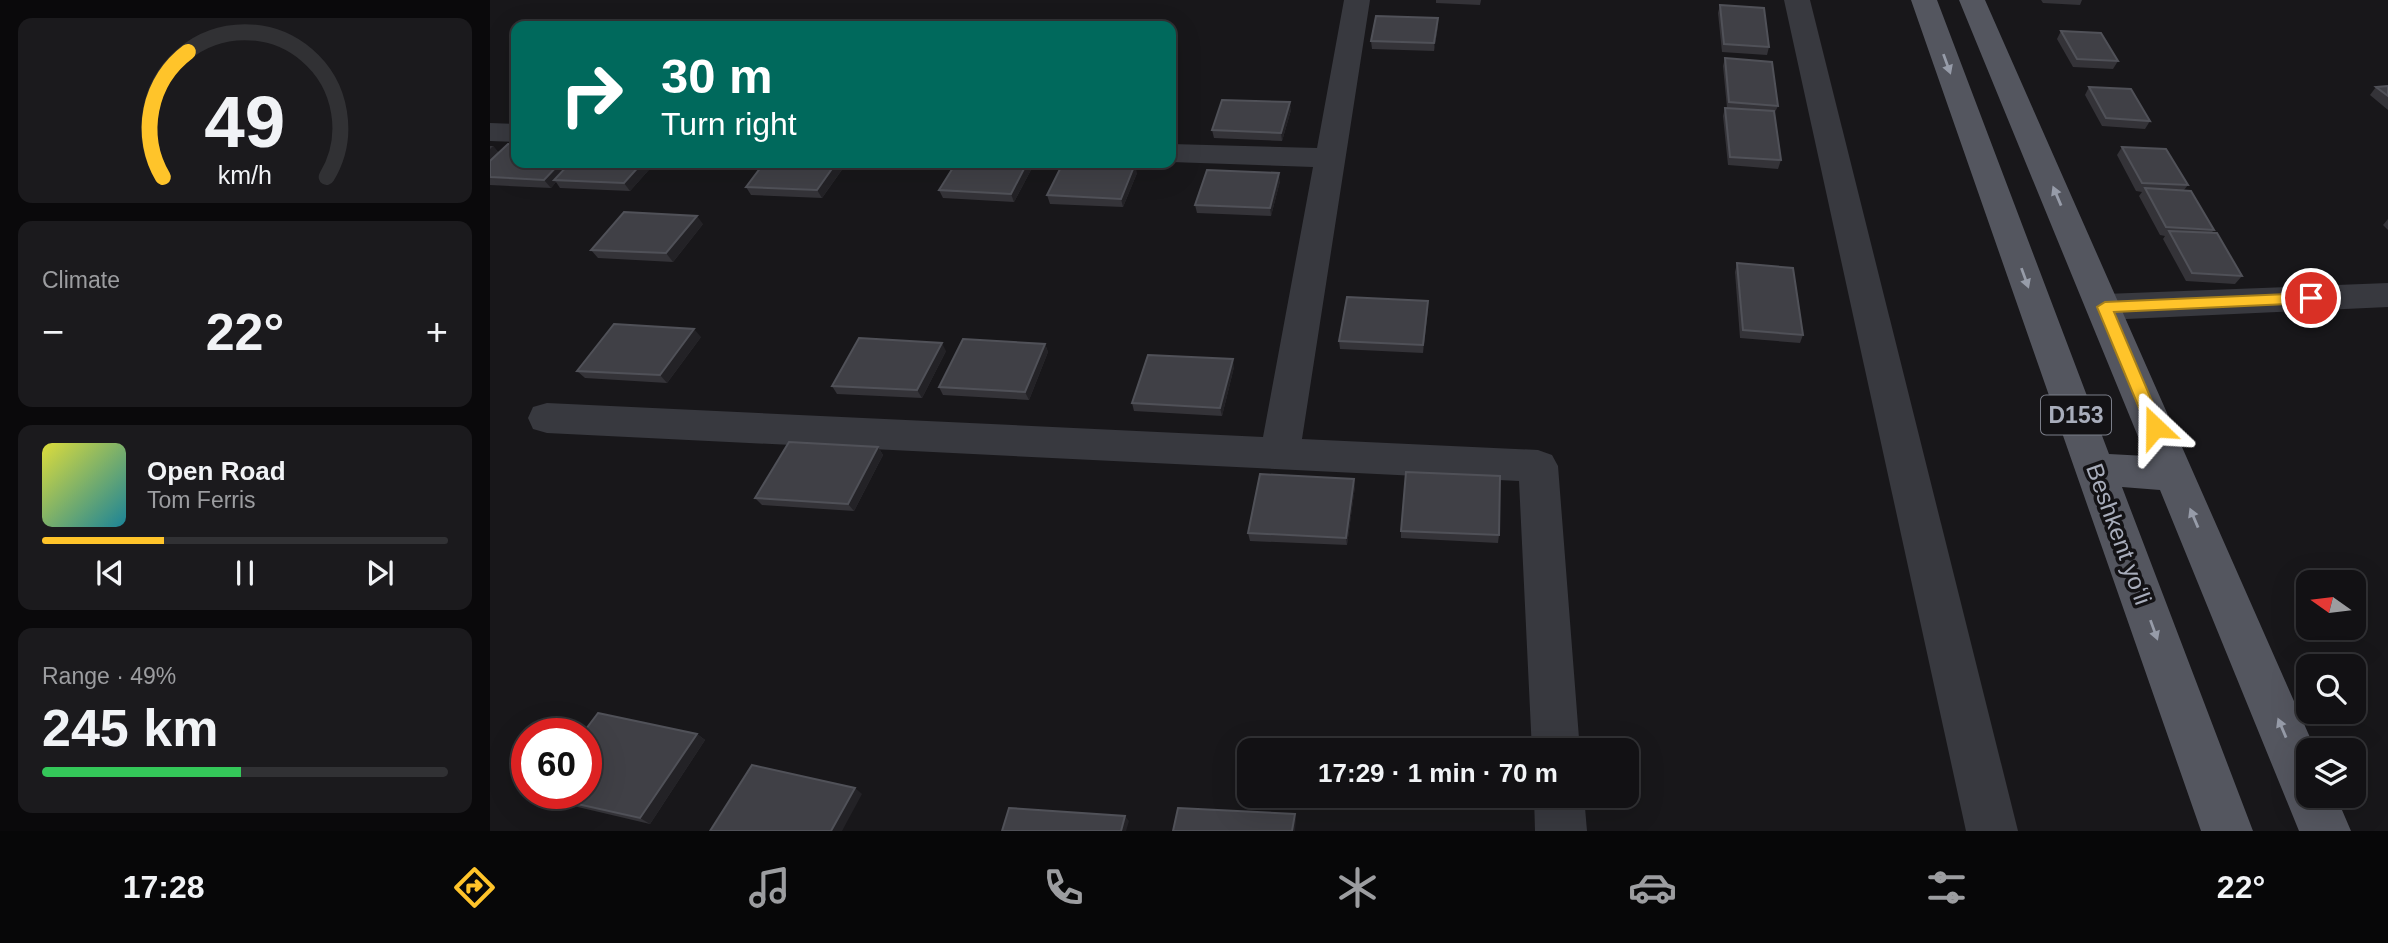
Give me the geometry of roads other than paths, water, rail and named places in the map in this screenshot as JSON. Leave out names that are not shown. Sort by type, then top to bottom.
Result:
[{"type":"main road","name":"Beshkent yoʻli","points":[[1924,0],[2227,831]]},
{"type":"main road","name":"D153","points":[[1972,0],[2105,307],[2296,762]]},
{"type":"main road","points":[[2095,470],[2175,475]]},
{"type":"main road","points":[[2316,808],[2325,831]]},
{"type":"street","points":[[1280,454],[1357,0]]},
{"type":"street","points":[[1797,0],[1992,831]]},
{"type":"street","points":[[490,132],[511,133]]},
{"type":"street","points":[[1176,153],[1329,158]]},
{"type":"street","points":[[2105,307],[2388,295]]},
{"type":"street","points":[[547,418],[1538,466],[1555,738]]},
{"type":"street","points":[[1560,808],[1561,831]]}]
